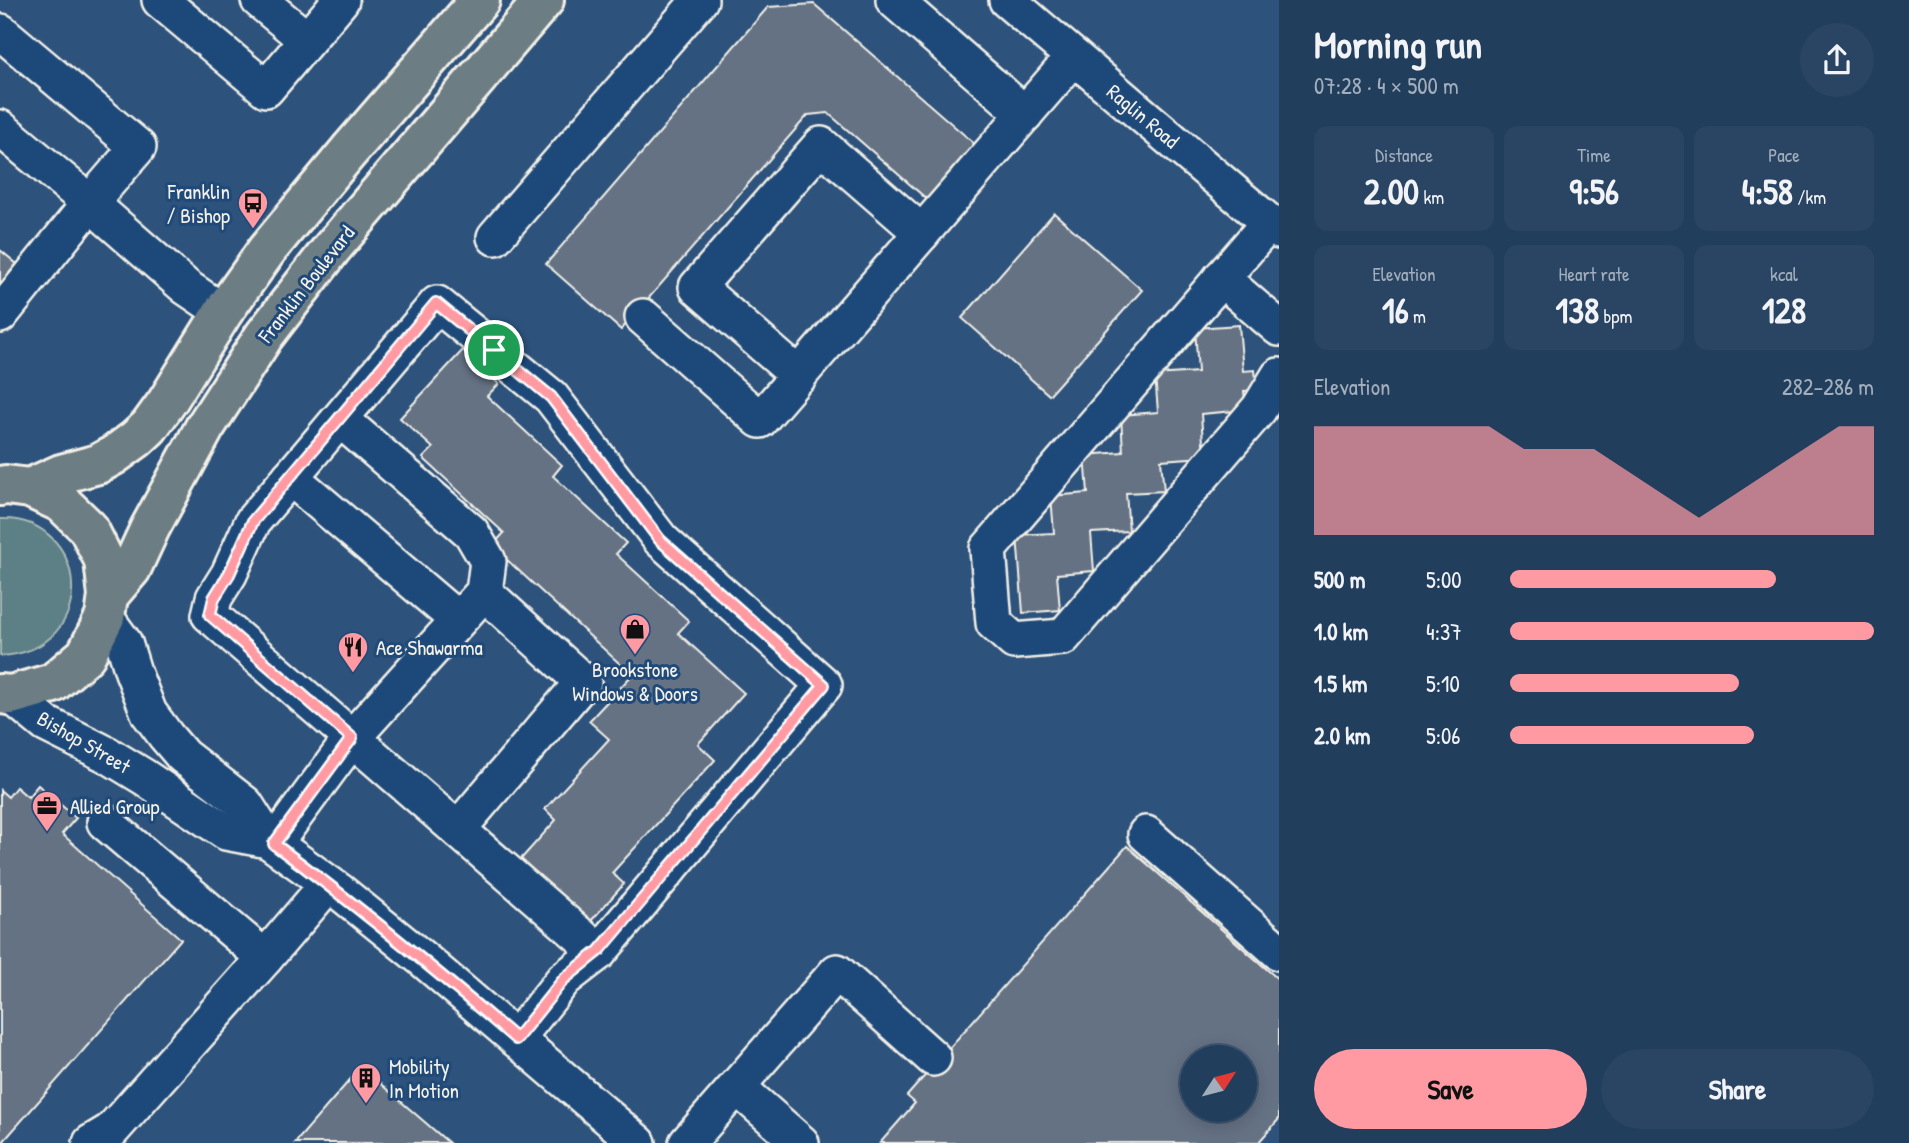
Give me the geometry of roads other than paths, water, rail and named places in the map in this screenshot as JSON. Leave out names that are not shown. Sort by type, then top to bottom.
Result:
[{"type":"main road","points":[[9,485],[98,464],[114,455],[149,427],[223,312],[267,250],[480,0]]},
{"type":"main road","name":"Franklin Boulevard","points":[[6,695],[53,683],[86,655],[107,606],[131,569],[205,427],[264,336],[332,248],[544,0]]},
{"type":"main road","points":[[9,485],[62,503],[88,528],[104,561],[107,606]]},
{"type":"street","points":[[160,0],[266,89],[341,0]]},
{"type":"street","points":[[259,0],[307,40]]},
{"type":"street","points":[[495,237],[700,0]]},
{"type":"street","points":[[894,0],[1025,114]]},
{"type":"street","name":"Raglin Road","points":[[1007,0],[1274,227]]},
{"type":"street","points":[[0,34],[1,32],[138,147],[0,315]]},
{"type":"street","points":[[643,317],[760,420],[1074,57]]},
{"type":"street","points":[[0,128],[186,287],[223,312]]},
{"type":"street","points":[[799,376],[697,288],[713,268],[821,145],[922,233]]},
{"type":"street","points":[[1274,227],[1221,278],[988,549],[994,623],[1014,641],[1063,637],[1259,409],[1279,376]]},
{"type":"street","points":[[1221,278],[1279,328]]},
{"type":"street","points":[[516,1039],[564,979],[599,951],[824,685],[660,540],[551,397],[436,303],[253,521],[229,574],[214,598],[210,615],[599,951]]},
{"type":"street","points":[[271,842],[352,738],[484,592],[488,561],[471,532],[340,419]]},
{"type":"street","points":[[290,478],[458,620]]},
{"type":"street","points":[[458,829],[583,681],[484,592]]},
{"type":"street","name":"Bishop Street","points":[[107,606],[124,643],[149,713],[183,756],[245,804],[271,842],[424,960],[638,1143]]},
{"type":"street","name":"Bishop Street","points":[[6,695],[46,724],[126,766],[226,832],[271,842]]},
{"type":"street","points":[[105,822],[265,958]]},
{"type":"street","points":[[1146,834],[1279,952]]},
{"type":"street","points":[[91,1143],[111,1131],[328,884]]},
{"type":"street","points":[[687,1143],[837,972],[933,1058]]},
{"type":"street","points":[[737,1087],[801,1143]]},
{"type":"place","name":"Franklin / Bishop","points":[[253,230]]},
{"type":"place","name":"Brookstone Windows & Doors","points":[[635,656]]},
{"type":"place","name":"Ace Shawarma","points":[[353,674]]},
{"type":"place","name":"Allied Group","points":[[47,833]]},
{"type":"place","name":"Mobility In Motion","points":[[366,1105]]}]
